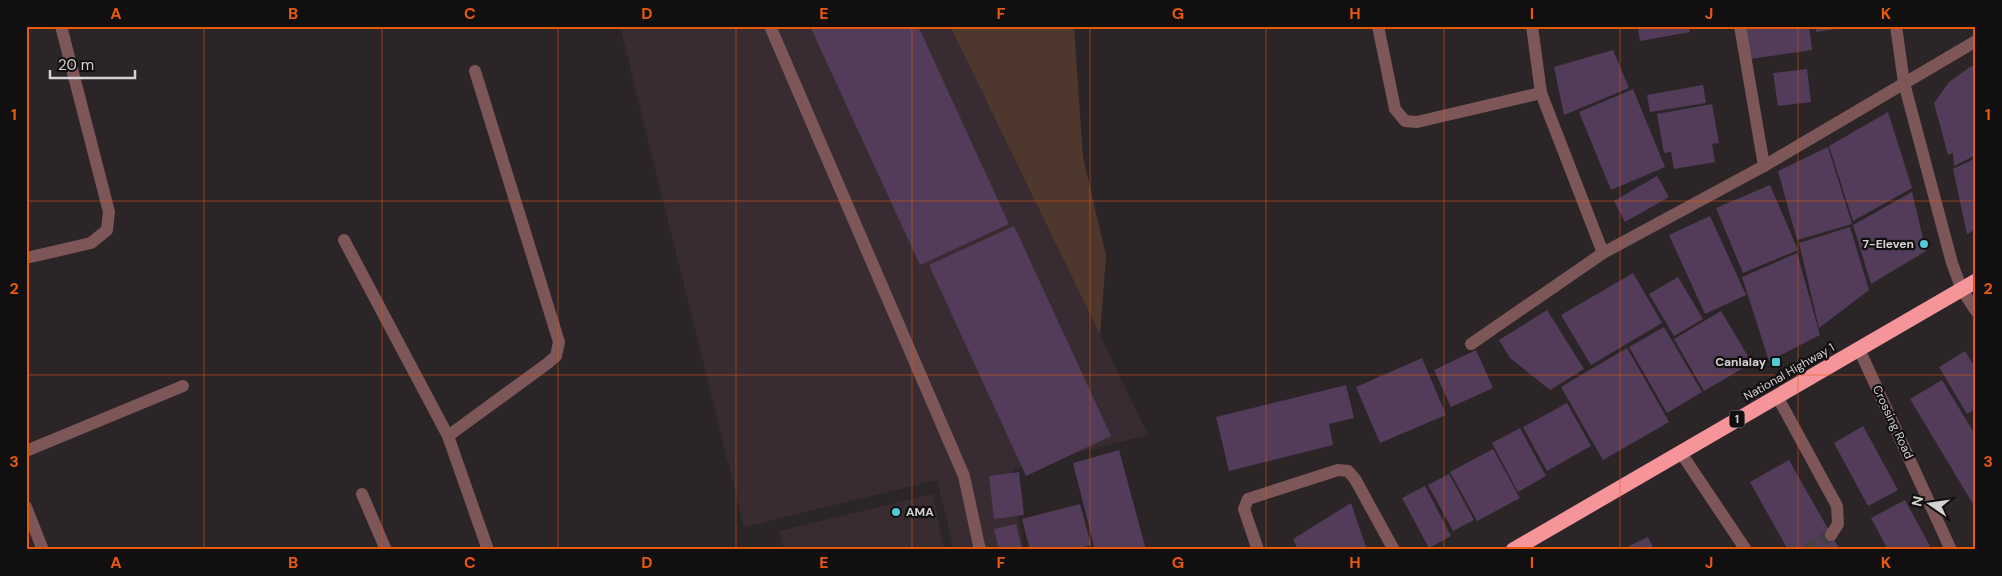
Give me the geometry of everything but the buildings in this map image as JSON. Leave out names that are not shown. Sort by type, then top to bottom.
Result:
[{"type":"highway","name":"National Highway 1","points":[[1513,550],[1976,281]]},
{"type":"street","points":[[26,258],[91,243],[107,230],[109,212],[62,26]]},
{"type":"street","points":[[770,26],[964,476],[980,550]]},
{"type":"street","points":[[1378,26],[1396,109],[1405,121],[1417,122],[1541,93]]},
{"type":"street","points":[[1532,26],[1541,93],[1603,253]]},
{"type":"street","points":[[1740,26],[1764,166]]},
{"type":"street","points":[[1896,26],[1904,83],[1952,263],[1962,290],[1976,311]]},
{"type":"street","points":[[1471,344],[1603,253],[1764,166],[1976,41]]},
{"type":"street","points":[[448,436],[548,363],[556,356],[559,342],[476,71]]},
{"type":"street","points":[[344,240],[448,436],[488,550]]},
{"type":"street","name":"Crossing Road","points":[[1859,349],[1951,550]]},
{"type":"street","points":[[26,451],[183,386]]},
{"type":"street","points":[[1777,396],[1837,506],[1838,524],[1831,535]]},
{"type":"street","points":[[1681,452],[1746,550]]},
{"type":"street","points":[[1258,550],[1244,509],[1248,500],[1338,470],[1348,471],[1355,479],[1394,550]]},
{"type":"street","points":[[362,494],[386,550]]},
{"type":"street","points":[[26,507],[43,550]]},
{"type":"shaded area","points":[[620,26],[950,26],[1148,435],[1013,469],[1023,550],[954,550],[937,480],[744,527]]},
{"type":"shaded area","points":[[950,26],[1074,26],[1083,157],[1106,256],[1100,335]]},
{"type":"shaded area","name":"AMA","points":[[933,494],[944,550],[784,550],[779,531]]},
{"type":"tunnel","points":[[1806,550],[1831,535]]},
{"type":"place","name":"7-Eleven","points":[[1924,244]]},
{"type":"place","name":"Canlalay","points":[[1776,362]]},
{"type":"place","name":"AMA","points":[[896,512]]}]
